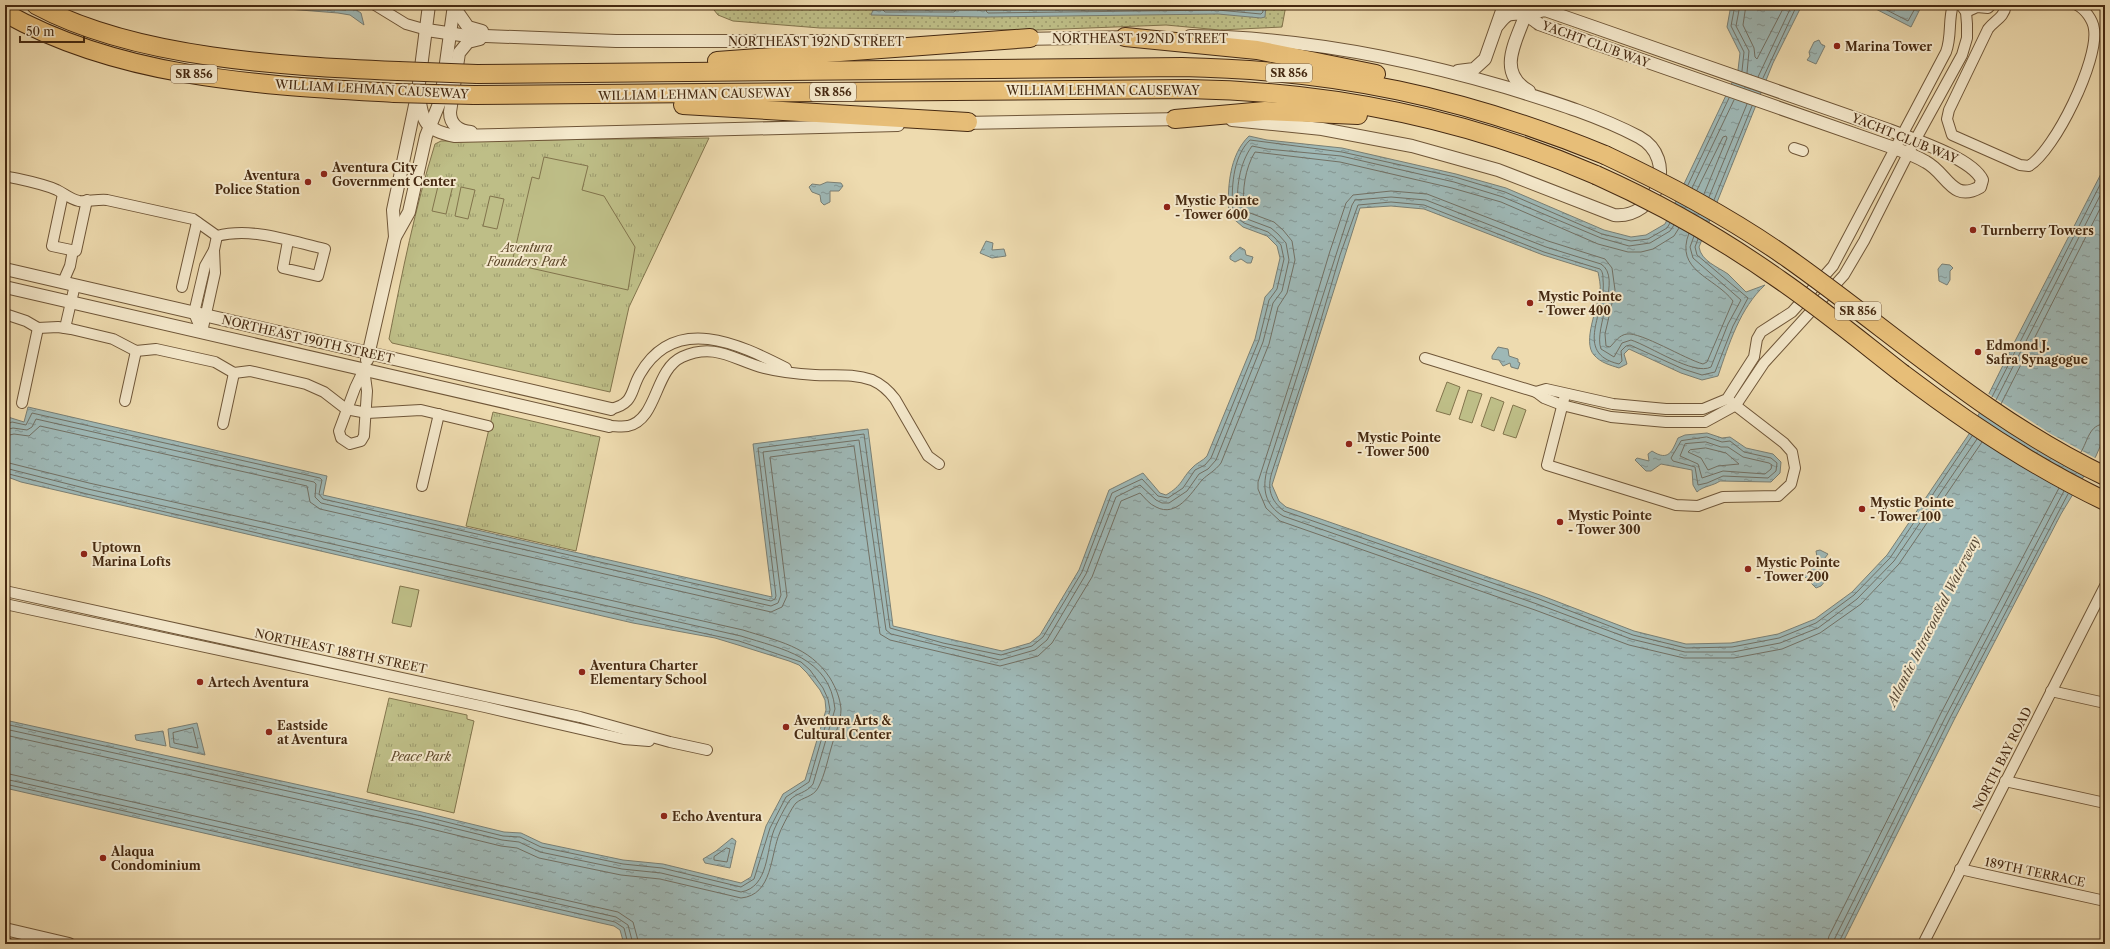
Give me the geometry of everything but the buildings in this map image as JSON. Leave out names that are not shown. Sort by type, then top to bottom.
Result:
[{"type":"highway","name":"WILLIAM LEHMAN CAUSEWAY","points":[[36,5],[93,29],[173,49],[283,64],[477,74],[1228,68],[1294,74],[1412,92],[1471,107],[1527,125],[1605,155],[1681,192],[1748,231],[1800,267],[1975,400],[2040,441],[2105,476]]},
{"type":"highway","name":"WILLIAM LEHMAN CAUSEWAY","points":[[5,12],[47,34],[82,48],[154,68],[262,83],[394,93],[499,95],[1210,89],[1276,93],[1385,108],[1449,124],[1526,148],[1596,175],[1662,207],[1742,254],[1794,290],[1931,395],[1981,431],[2049,472],[2105,501]]},
{"type":"highway","points":[[1125,37],[1258,50],[1342,66],[1406,81],[1471,107]]},
{"type":"highway","points":[[619,73],[689,63],[940,46],[1030,38]]},
{"type":"highway","points":[[499,95],[550,104],[662,103],[968,122]]},
{"type":"highway","points":[[1175,119],[1231,113],[1297,111],[1449,124]]},
{"type":"street","name":"NORTHEAST 192ND STREET","points":[[376,5],[406,24],[427,30],[450,34],[503,35],[577,40],[678,42],[1125,37],[1176,35],[1269,40],[1360,51],[1442,68],[1543,98],[1616,126],[1640,138],[1652,147],[1660,162],[1660,176],[1655,191],[1644,206],[1628,214],[1614,215],[1498,170],[1412,146],[1351,134],[1281,124],[1230,120],[1175,119],[968,122],[742,130],[510,133],[460,136],[442,133],[430,128]]},
{"type":"street","points":[[395,237],[393,210],[418,91],[429,5]]},
{"type":"street","points":[[1442,68],[1466,70],[1480,65],[1487,56],[1504,5]]},
{"type":"street","points":[[1516,5],[1528,9]]},
{"type":"street","points":[[1536,392],[1546,389],[1613,404],[1666,409],[1703,409],[1731,402],[1754,357],[1756,339],[1761,332],[1792,312],[1833,266],[1947,49],[1950,14],[1953,5]]},
{"type":"street","points":[[1425,358],[1536,392],[1544,398],[1562,405],[1611,417],[1666,422],[1705,422],[1731,402],[1764,363],[1844,275],[1880,211],[1908,154],[1962,55],[1968,38],[1964,8],[1988,8],[1991,5]]},
{"type":"street","points":[[2006,5],[2004,14],[2000,19],[1993,22],[1988,29],[1962,80],[1947,119],[1952,135],[2020,164],[2030,166],[2035,162],[2054,137],[2066,116],[2088,69],[2093,48],[2094,30],[2091,19],[2077,5]]},
{"type":"street","points":[[364,369],[367,390],[367,413],[364,436],[361,441],[350,444],[340,438],[339,431],[346,408],[364,369],[369,353],[395,237],[409,212],[430,128],[442,92],[454,6]]},
{"type":"street","points":[[454,6],[468,27],[503,35]]},
{"type":"street","points":[[1498,25],[1506,15],[1528,9]]},
{"type":"street","points":[[1528,9],[1512,51],[1511,68],[1513,77],[1519,85],[1543,98]]},
{"type":"street","name":"YACHT CLUB WAY","points":[[1528,9],[1545,10],[1901,134],[1940,150],[1968,165],[1979,173],[1982,180],[1980,187],[1971,192],[1959,191],[1952,188],[1939,171],[1926,161],[1894,148],[1539,24],[1528,9]]},
{"type":"street","points":[[503,35],[471,40],[461,48],[457,59],[450,116],[455,126],[463,131],[510,133]]},
{"type":"street","points":[[1947,49],[1962,55]]},
{"type":"street","points":[[418,91],[422,114],[425,122],[430,128]]},
{"type":"street","points":[[417,178],[432,143],[442,133]]},
{"type":"street","points":[[5,176],[41,185],[63,194],[67,198],[81,201],[107,200],[193,219],[217,236],[233,232],[246,232],[288,241],[325,249],[318,276],[283,268],[288,241]]},
{"type":"street","points":[[63,194],[52,246],[76,251],[87,200]]},
{"type":"street","points":[[1867,203],[1880,211]]},
{"type":"street","points":[[182,287],[197,222]]},
{"type":"street","points":[[202,332],[204,315],[205,266],[214,250],[217,236]]},
{"type":"street","points":[[65,328],[71,302],[69,284],[73,250]]},
{"type":"street","points":[[202,332],[204,315],[220,275],[214,250]]},
{"type":"street","points":[[1833,266],[1844,275]]},
{"type":"street","name":"NORTHEAST 190TH STREET","points":[[5,269],[611,409]]},
{"type":"street","name":"NORTHEAST 190TH STREET","points":[[5,287],[610,426]]},
{"type":"street","points":[[1792,312],[1801,322]]},
{"type":"street","points":[[5,314],[38,328],[65,328],[113,339],[136,351],[156,349],[215,362],[234,373],[250,371],[306,384],[324,392],[346,408],[367,413],[421,410],[488,426]]},
{"type":"street","points":[[22,403],[38,328]]},
{"type":"street","points":[[611,409],[627,403],[632,395],[640,374],[655,354],[669,345],[685,340],[707,338],[723,340],[768,359],[793,372]]},
{"type":"street","points":[[125,401],[136,351]]},
{"type":"street","points":[[610,426],[628,426],[638,421],[648,411],[660,381],[680,358],[695,352],[706,351],[726,353],[763,368],[793,372],[861,377],[881,385],[902,408],[928,456],[939,464]]},
{"type":"street","points":[[1754,357],[1764,363]]},
{"type":"street","points":[[223,424],[234,373]]},
{"type":"street","points":[[506,402],[514,386]]},
{"type":"street","points":[[1565,393],[1547,465],[1676,505],[1698,506],[1723,497],[1778,496],[1791,484],[1795,468],[1792,452],[1784,443],[1731,402]]},
{"type":"street","points":[[422,486],[439,414]]},
{"type":"street","name":"NORTH BAY ROAD","points":[[1923,944],[2051,692],[2101,603],[2105,586]]},
{"type":"street","name":"NORTHEAST 188TH STREET","points":[[5,591],[580,717],[670,742],[707,750]]},
{"type":"street","name":"NORTHEAST 188TH STREET","points":[[5,604],[485,707],[624,739],[670,742]]},
{"type":"street","points":[[2051,692],[2105,703]]},
{"type":"street","points":[[2005,781],[2105,802]]},
{"type":"street","name":"189TH TERRACE","points":[[1960,869],[2105,901]]},
{"type":"street","points":[[5,929],[50,942],[69,944]]},
{"type":"green space","points":[[710,5],[1286,5],[1282,27],[1220,30],[1166,25],[1037,30],[820,28],[733,21],[718,15]]},
{"type":"green space","name":"Aventura Founders Park","points":[[709,138],[629,307],[610,392],[392,343],[389,339],[415,216],[435,144],[441,141]]},
{"type":"green space","points":[[544,157],[588,166],[582,190],[604,196],[635,247],[628,290],[517,265],[513,258],[532,177],[539,179]]},
{"type":"green space","points":[[439,182],[453,185],[446,214],[432,211]]},
{"type":"green space","points":[[461,187],[475,190],[468,219],[455,216]]},
{"type":"green space","points":[[490,196],[504,199],[497,229],[483,226]]},
{"type":"green space","points":[[1447,382],[1460,387],[1450,415],[1436,411]]},
{"type":"green space","points":[[1468,390],[1482,394],[1472,423],[1459,419]]},
{"type":"green space","points":[[1491,397],[1504,402],[1494,431],[1481,426]]},
{"type":"green space","points":[[1513,405],[1526,410],[1516,438],[1503,434]]},
{"type":"green space","points":[[493,412],[600,437],[576,551],[466,526]]},
{"type":"green space","points":[[400,586],[419,590],[411,627],[392,623]]},
{"type":"green space","name":"Peace Park","points":[[389,698],[467,715],[467,719],[474,721],[454,813],[367,792]]},
{"type":"water","points":[[237,5],[349,5],[361,13],[364,25],[350,15],[338,13]]},
{"type":"water","points":[[892,5],[947,5],[975,8],[999,5],[1266,5],[1265,17],[1261,18],[1218,14],[985,17],[871,15],[873,10],[879,7]]},
{"type":"water","name":"Atlantic Intracoastal Waterway","points":[[1731,5],[1802,5],[1773,63],[1699,247],[1700,252],[1706,260],[1728,274],[1746,292],[1765,285],[1756,294],[1742,315],[1731,339],[1718,376],[1702,380],[1681,373],[1629,349],[1624,354],[1627,364],[1619,368],[1597,358],[1591,349],[1590,333],[1600,291],[1598,272],[1543,255],[1424,209],[1391,206],[1360,208],[1272,485],[1279,501],[1286,507],[1540,595],[1634,631],[1686,644],[1731,643],[1778,634],[1815,619],[1852,592],[1887,555],[1969,434],[2105,166],[2105,435],[2096,456],[2061,514],[1954,720],[1842,944],[624,944],[620,930],[614,926],[5,788],[5,720],[422,812],[504,832],[521,833],[542,843],[623,860],[663,864],[741,883],[751,877],[766,826],[783,794],[805,780],[826,710],[825,700],[820,690],[799,665],[715,638],[633,623],[21,482],[5,476],[5,423],[8,417],[24,422],[28,407],[327,476],[323,495],[772,597],[753,444],[868,429],[893,626],[1002,651],[1030,643],[1040,635],[1079,570],[1109,490],[1143,473],[1160,493],[1166,495],[1179,485],[1194,466],[1207,456],[1255,339],[1265,297],[1273,288],[1280,258],[1277,246],[1267,236],[1243,227],[1229,215],[1228,194],[1233,162],[1242,144],[1249,136],[1267,140],[1342,148],[1456,174],[1506,188],[1604,230],[1631,237],[1646,235],[1665,224],[1738,70],[1740,53],[1727,27]]},
{"type":"water","points":[[1868,5],[1922,5],[1911,27]]},
{"type":"water","points":[[1819,40],[1821,44],[1825,46],[1816,64],[1807,60],[1810,56],[1809,52],[1814,42]]},
{"type":"water","points":[[827,182],[841,183],[843,186],[839,191],[830,191],[830,202],[824,205],[821,202],[820,195],[812,192],[809,187],[812,184],[820,185]]},
{"type":"water","points":[[986,241],[993,243],[992,250],[1004,249],[1006,256],[992,258],[980,253]]},
{"type":"water","points":[[1240,247],[1245,250],[1246,255],[1253,257],[1251,263],[1247,263],[1241,259],[1235,262],[1230,259],[1230,256]]},
{"type":"water","points":[[1942,264],[1950,265],[1953,268],[1950,271],[1950,280],[1947,285],[1939,281],[1938,269]]},
{"type":"water","points":[[1498,347],[1508,349],[1509,356],[1518,359],[1518,362],[1520,363],[1518,369],[1511,367],[1510,363],[1503,366],[1499,360],[1492,359],[1492,356]]},
{"type":"water","points":[[1707,433],[1722,438],[1730,437],[1746,448],[1773,454],[1781,462],[1780,473],[1771,482],[1720,481],[1702,488],[1697,492],[1693,485],[1692,470],[1661,464],[1651,471],[1646,471],[1635,460],[1637,458],[1649,461],[1648,454],[1652,451],[1662,455],[1669,454],[1678,438],[1685,435]]},
{"type":"water","points":[[1820,550],[1828,554],[1821,563],[1821,568],[1817,574],[1824,577],[1826,580],[1821,586],[1816,588],[1804,576],[1812,569],[1813,563],[1817,557],[1816,551]]},
{"type":"water","points":[[197,723],[205,755],[170,747],[168,729]]},
{"type":"water","points":[[163,731],[166,746],[136,740],[135,735]]},
{"type":"water","points":[[732,838],[736,841],[730,868],[705,863],[703,859]]},
{"type":"pier","points":[[1987,393],[2051,434],[2097,459],[2086,477],[2044,454],[1978,412]]},
{"type":"place","name":"Marina Tower","points":[[1837,46]]},
{"type":"place","name":"Aventura City Government Center","points":[[324,174]]},
{"type":"place","name":"Aventura Police Station","points":[[308,182]]},
{"type":"place","name":"Mystic Pointe - Tower 600","points":[[1167,207]]},
{"type":"place","name":"Turnberry Towers","points":[[1973,230]]},
{"type":"place","name":"Mystic Pointe - Tower 400","points":[[1530,303]]},
{"type":"place","name":"Edmond J. Safra Synagogue","points":[[1978,352]]},
{"type":"place","name":"Mystic Pointe - Tower 500","points":[[1349,444]]},
{"type":"place","name":"Mystic Pointe - Tower 100","points":[[1862,509]]},
{"type":"place","name":"Mystic Pointe - Tower 300","points":[[1560,522]]},
{"type":"place","name":"Uptown Marina Lofts","points":[[84,554]]},
{"type":"place","name":"Mystic Pointe - Tower 200","points":[[1748,569]]},
{"type":"place","name":"Aventura Charter Elementary School","points":[[582,672]]},
{"type":"place","name":"Artech Aventura","points":[[200,682]]},
{"type":"place","name":"Aventura Arts & Cultural Center","points":[[786,727]]},
{"type":"place","name":"Eastside at Aventura","points":[[269,732]]},
{"type":"place","name":"Echo Aventura","points":[[664,816]]},
{"type":"place","name":"Alaqua Condominium","points":[[103,858]]}]
